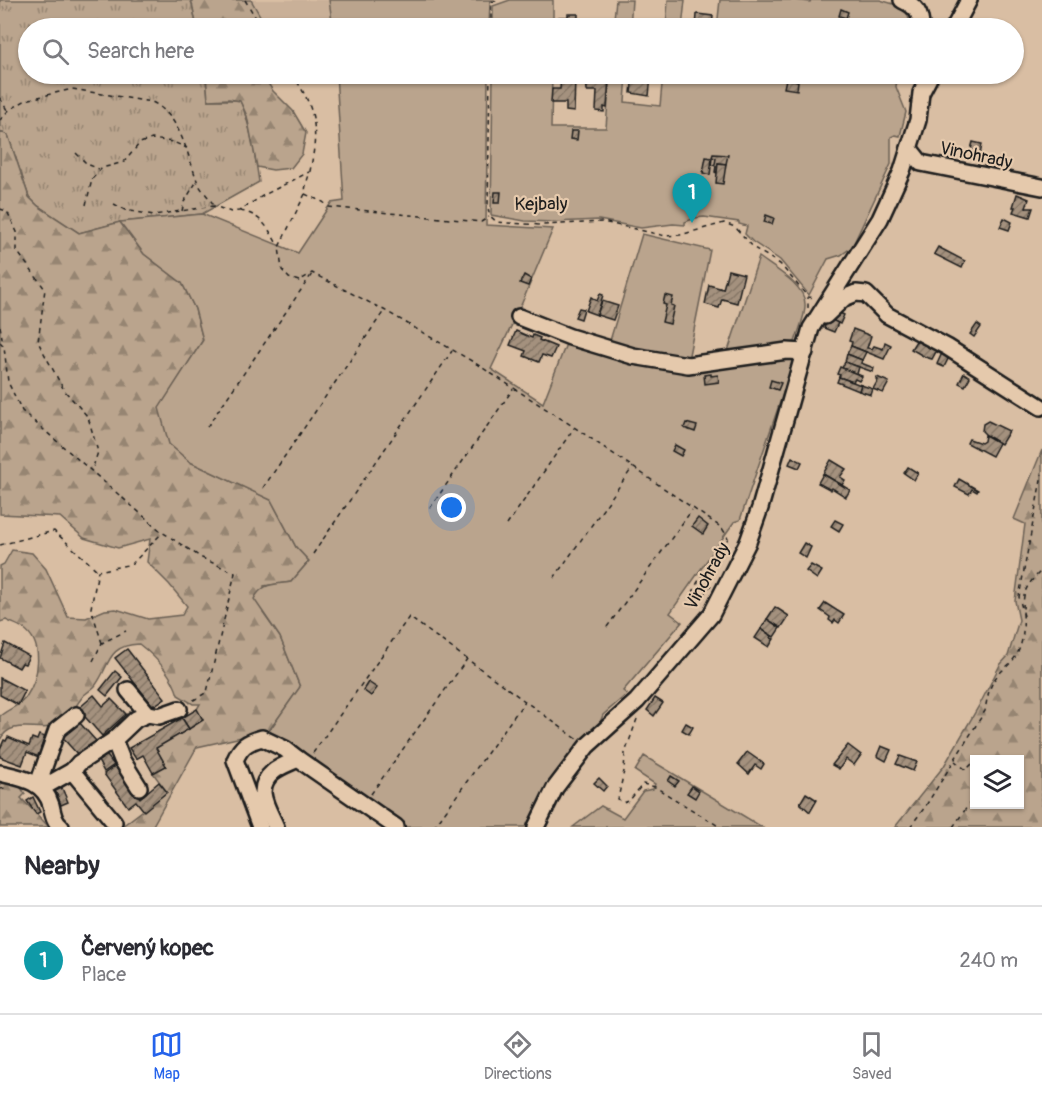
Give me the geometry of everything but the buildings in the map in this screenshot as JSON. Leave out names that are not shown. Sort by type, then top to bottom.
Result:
[{"type":"street","points":[[902,0],[913,6],[921,18]]},
{"type":"street","points":[[959,18],[969,0]]},
{"type":"street","points":[[921,84],[921,93]]},
{"type":"street","name":"Vinohrady","points":[[536,827],[555,789],[587,746],[637,701],[711,615],[748,542],[760,508],[812,328],[880,219],[902,171],[918,120],[921,93],[926,84]]},
{"type":"street","name":"Vinohrady","points":[[909,148],[921,163],[1042,187]]},
{"type":"street","points":[[812,328],[844,298],[856,293],[866,294],[888,315],[947,347],[1041,407]]},
{"type":"street","points":[[519,317],[570,337],[633,356],[669,362],[688,364],[787,351],[805,352]]},
{"type":"street","points":[[128,690],[148,714]]},
{"type":"street","points":[[40,786],[72,771],[114,740],[136,719],[148,714],[159,716],[179,709]]},
{"type":"street","points":[[40,786],[57,730],[76,715]]},
{"type":"street","points":[[260,827],[235,760],[240,748],[262,738],[271,741],[302,761],[396,827]]},
{"type":"street","points":[[114,740],[122,759],[139,787]]},
{"type":"street","points":[[276,827],[261,795],[264,784],[273,772],[302,761]]},
{"type":"street","points":[[72,771],[114,822]]},
{"type":"street","points":[[0,773],[40,786],[50,801],[58,824]]},
{"type":"path","points":[[245,0],[256,18]]},
{"type":"path","points":[[491,18],[491,2],[499,0]]},
{"type":"path","points":[[279,247],[305,194],[315,132],[315,117],[299,84]]},
{"type":"path","name":"Kejbaly","points":[[490,84],[488,200],[490,216],[497,222],[541,225],[603,222],[666,236],[680,235],[724,223],[735,227],[754,248],[780,264],[808,297],[830,299]]},
{"type":"path","points":[[0,120],[8,111],[26,100],[72,89],[152,102],[162,106],[188,148],[197,180],[214,206]]},
{"type":"path","points":[[0,98],[8,111]]},
{"type":"path","points":[[86,205],[92,179],[100,170],[124,162],[140,143],[152,139],[173,142],[188,148]]},
{"type":"path","points":[[76,153],[87,164],[100,170]]},
{"type":"path","points":[[239,211],[264,195],[310,172]]},
{"type":"path","points":[[182,211],[184,202],[197,180]]},
{"type":"path","points":[[305,194],[329,207],[481,222],[490,216]]},
{"type":"path","points":[[114,204],[125,210],[154,215],[214,206],[231,212],[239,211],[254,215],[262,221],[279,247],[282,270],[289,278],[299,281],[312,273]]},
{"type":"path","points":[[0,208],[7,211],[17,232],[17,251],[45,289],[38,342],[64,390],[88,417],[98,452],[92,471]]},
{"type":"path","points":[[312,273],[384,310],[475,363],[722,528],[728,538],[722,552],[696,585],[692,596],[693,601],[696,603],[702,596]]},
{"type":"path","points":[[207,427],[312,273]]},
{"type":"path","points":[[263,488],[384,310]]},
{"type":"path","points":[[0,326],[8,382],[22,411],[162,532],[202,558],[235,573],[207,692],[179,709]]},
{"type":"path","points":[[0,342],[4,345]]},
{"type":"path","points":[[313,554],[453,351]]},
{"type":"path","points":[[430,508],[514,388]]},
{"type":"path","points":[[507,525],[574,427]]},
{"type":"path","points":[[554,578],[633,467]]},
{"type":"path","points":[[1025,620],[1019,597],[1042,474]]},
{"type":"path","points":[[607,627],[693,510]]},
{"type":"path","points":[[0,545],[54,531],[98,571]]},
{"type":"path","points":[[98,571],[132,564],[162,532]]},
{"type":"path","points":[[910,827],[985,711],[988,692],[997,676],[1011,665],[1019,651],[1025,620],[1024,596],[1030,582],[1042,570]]},
{"type":"path","points":[[98,571],[91,608],[102,643]]},
{"type":"path","points":[[302,761],[409,617],[587,746]]},
{"type":"path","points":[[93,661],[102,643],[126,631]]},
{"type":"path","points":[[363,804],[467,659]]},
{"type":"path","points":[[435,827],[525,701]]},
{"type":"path","points":[[637,720],[625,753],[618,799],[623,803],[629,801],[643,784],[655,787],[720,827]]},
{"type":"path","points":[[954,760],[966,770],[970,766]]},
{"type":"path","points":[[953,827],[970,803]]},
{"type":"shaded area","points":[[251,0],[329,0],[332,18],[261,18]]},
{"type":"green space","points":[[0,0],[190,0],[195,18],[18,18],[18,84],[207,84],[208,100],[240,100],[250,130],[259,182],[202,214],[120,222],[79,233],[38,206],[29,197],[8,135],[0,132]]},
{"type":"green space","points":[[190,0],[251,0],[261,18],[195,18]]},
{"type":"green space","points":[[329,0],[493,0],[490,2],[489,18],[332,18]]},
{"type":"green space","points":[[510,0],[553,0],[553,18],[493,18],[493,6]]},
{"type":"green space","points":[[616,0],[632,0],[631,18],[614,18]]},
{"type":"green space","points":[[668,0],[685,0],[683,18],[667,18]]},
{"type":"green space","points":[[720,0],[810,2],[811,0],[880,0],[904,7],[909,18],[718,18]]},
{"type":"green space","points":[[207,84],[268,84],[293,111],[306,133],[302,154],[291,168],[273,170],[257,167],[247,116],[240,101],[208,100]]},
{"type":"green space","points":[[337,84],[488,84],[486,225],[553,229],[491,369],[543,403],[566,344],[571,343],[644,365],[673,370],[795,358],[740,520],[734,522],[670,613],[682,622],[623,691],[627,694],[603,715],[597,730],[551,784],[528,827],[404,827],[269,731],[300,687],[280,637],[254,599],[265,587],[291,582],[309,561],[296,547],[271,500],[190,462],[169,444],[159,408],[203,340],[195,309],[182,283],[144,254],[120,222],[202,214],[298,253],[331,203],[344,201]]},
{"type":"green space","points":[[493,84],[552,84],[551,128],[606,128],[609,84],[626,84],[625,102],[660,106],[662,84],[896,84],[906,112],[900,136],[891,137],[891,164],[852,247],[841,255],[828,259],[809,295],[780,260],[745,234],[747,226],[739,222],[704,217],[685,222],[685,225],[673,224],[641,228],[599,220],[525,221],[491,215]]},
{"type":"green space","points":[[0,132],[8,135],[29,197],[38,206],[79,233],[120,222],[144,254],[182,283],[195,309],[203,340],[160,408],[190,462],[271,500],[296,547],[309,561],[291,582],[264,586],[263,613],[280,637],[300,687],[269,731],[197,747],[152,827],[121,827],[167,792],[153,773],[166,766],[156,748],[203,720],[197,709],[200,704],[193,704],[178,695],[163,667],[139,644],[120,648],[110,658],[95,686],[84,695],[70,715],[57,726],[13,728],[6,732],[0,740],[0,716],[21,703],[26,697],[37,671],[38,661],[35,642],[30,634],[6,620],[0,622],[0,566],[4,564],[12,550],[32,553],[46,569],[68,617],[86,618],[105,610],[116,609],[148,619],[182,615],[187,606],[147,562],[150,539],[118,548],[84,538],[60,517],[0,514]]},
{"type":"green space","points":[[642,234],[710,250],[688,360],[609,344]]},
{"type":"green space","points":[[759,257],[788,278],[804,297],[804,313],[795,342],[726,357]]},
{"type":"green space","points":[[1042,450],[1042,827],[895,827],[944,766],[1000,665],[1008,656],[1019,620],[1015,601],[1025,524],[1014,519]]},
{"type":"green space","points":[[644,756],[762,827],[573,827],[601,806],[623,818],[643,791],[653,789],[655,784],[635,771]]},
{"type":"green space","points":[[0,781],[20,786],[25,794],[21,798],[49,827],[0,827]]},
{"type":"place","name":"Červený kopec","points":[[692,223]]}]
